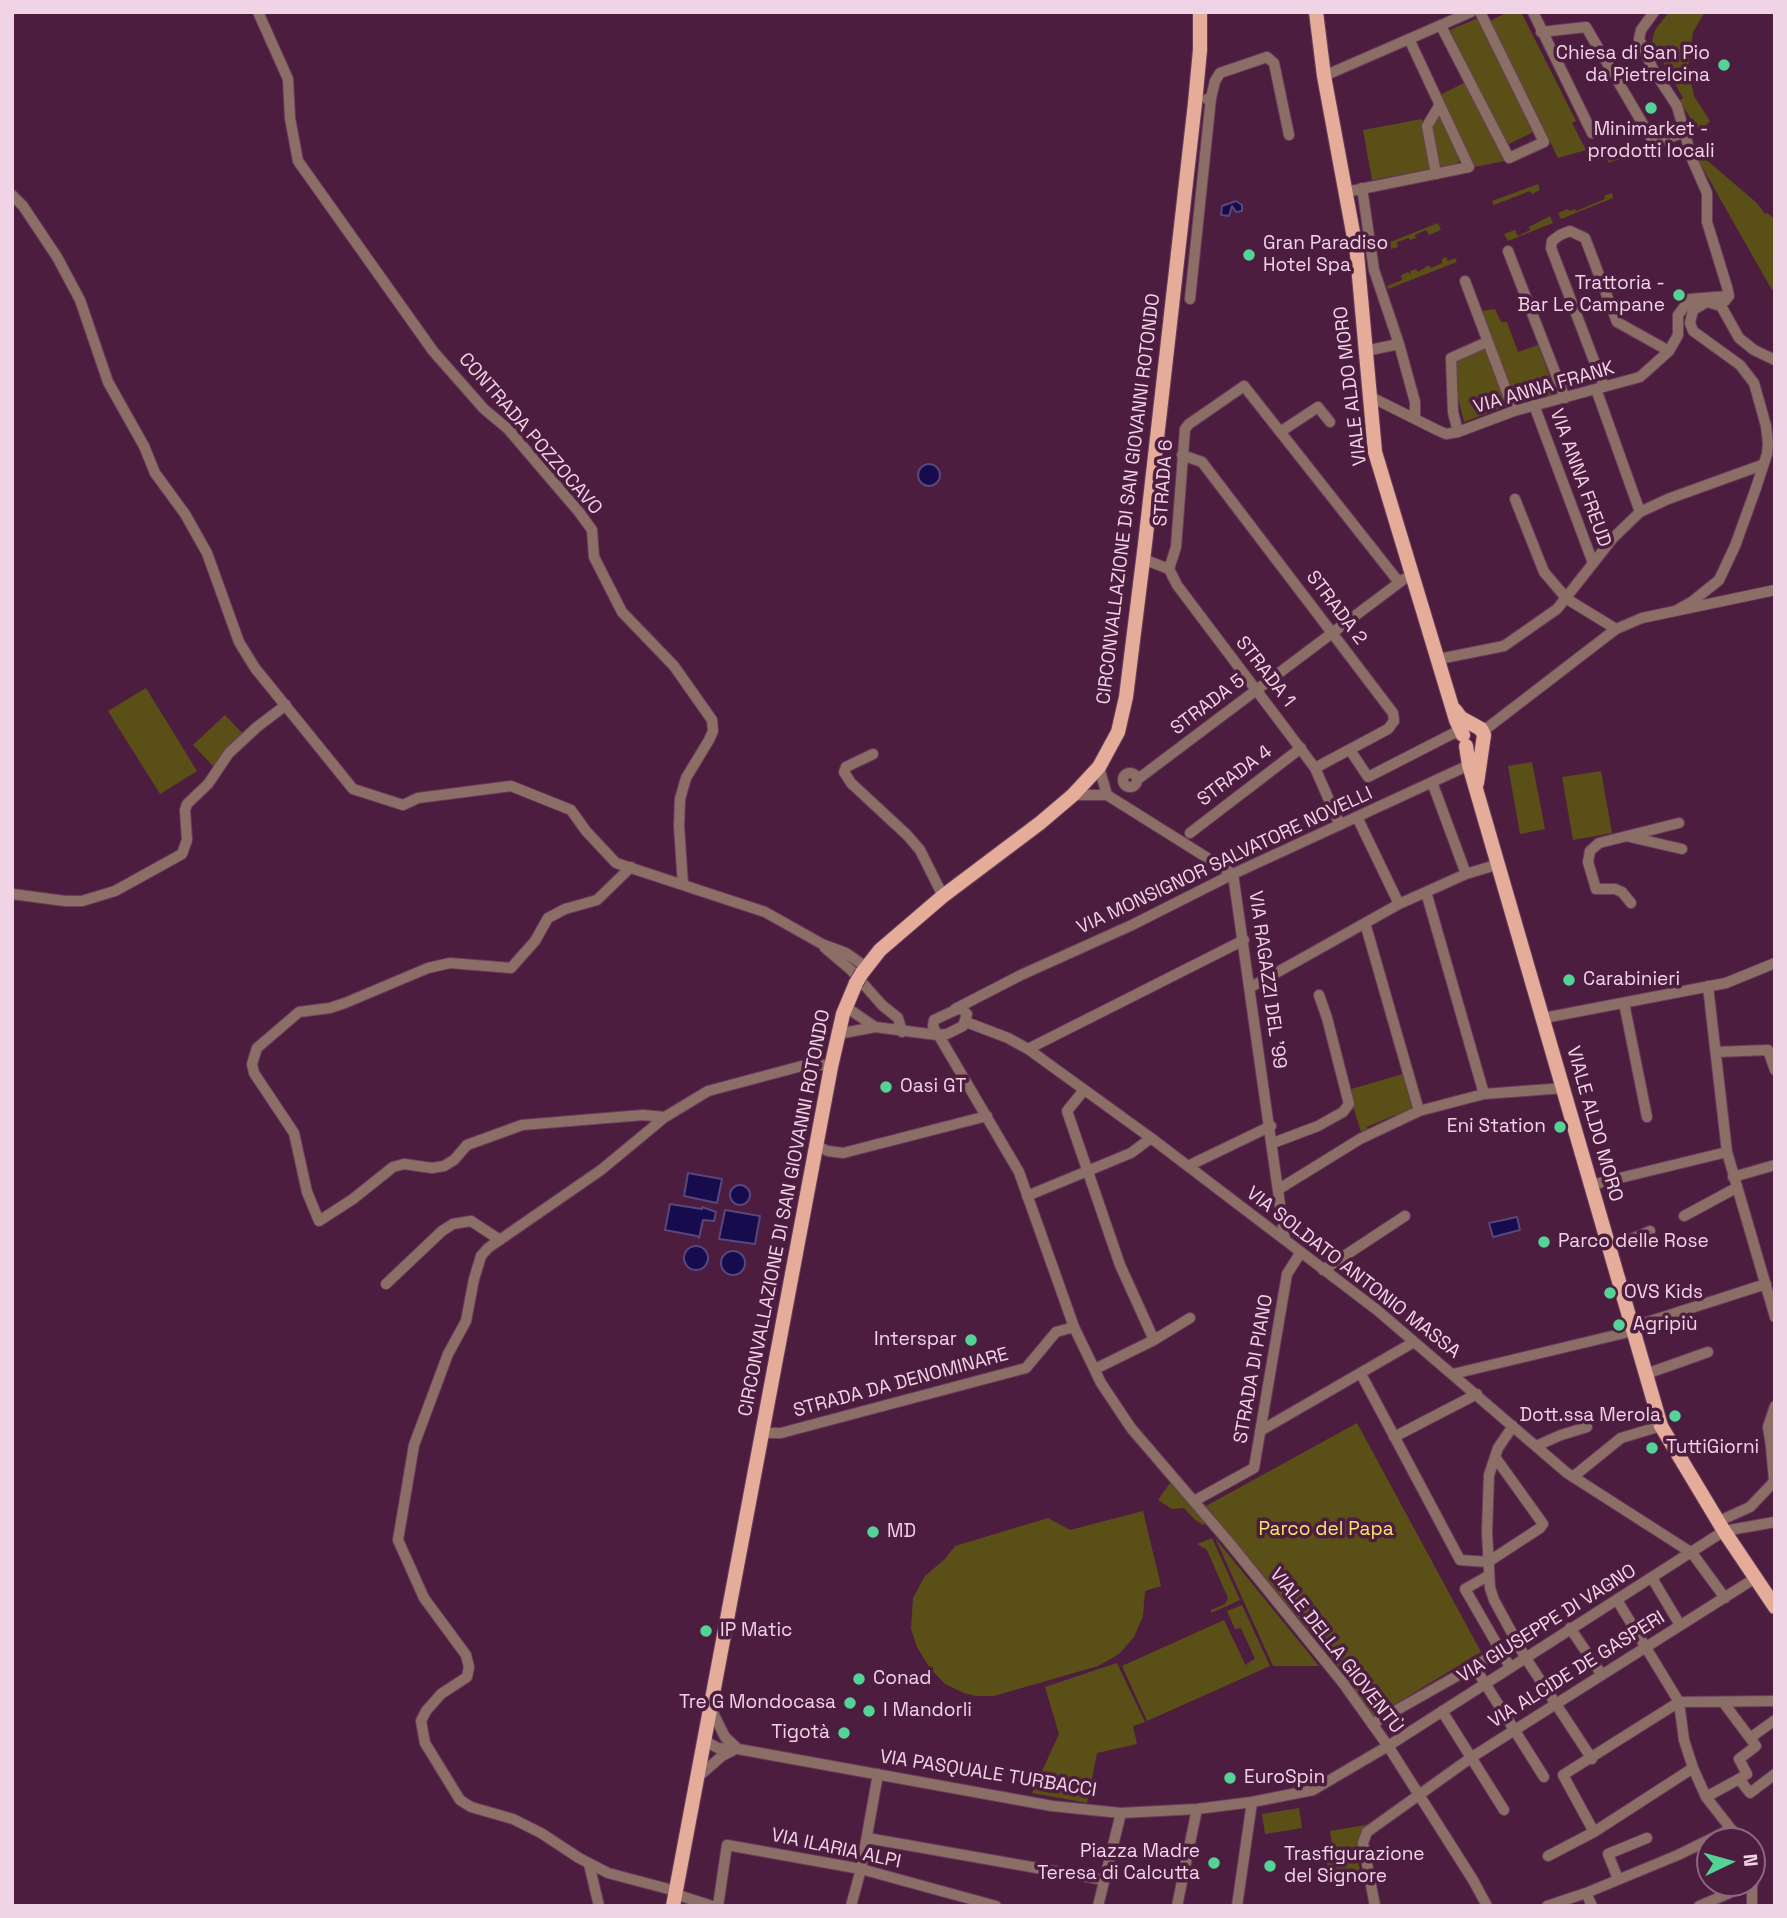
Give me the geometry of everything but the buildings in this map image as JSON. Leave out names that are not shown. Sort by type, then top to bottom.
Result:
[{"type":"main road","name":"CIRCONVALLAZIONE DI SAN GIOVANNI ROTONDO","points":[[674,1897],[831,1067],[846,1007],[861,974],[880,950],[943,896],[1047,818],[1073,795],[1099,768],[1118,732],[1124,709],[1143,559],[1195,103],[1200,12]]},
{"type":"main road","name":"VIALE ALDO MORO","points":[[1317,12],[1324,76],[1357,254],[1375,452],[1452,706],[1472,736],[1476,789]]},
{"type":"main road","name":"VIALE ALDO MORO","points":[[1472,736],[1469,765],[1661,1426],[1721,1526],[1775,1607]]},
{"type":"street","name":"CONTRADA POZZOCAVO","points":[[258,12],[288,79],[290,118],[298,161],[433,351],[484,409],[508,429],[579,512],[592,530],[594,557],[622,612],[674,666],[712,720],[709,740],[682,788],[679,826],[683,885]]},
{"type":"street","points":[[1324,76],[1471,12]]},
{"type":"street","points":[[1441,26],[1509,158],[1544,142],[1480,12]]},
{"type":"street","points":[[1533,12],[1592,133]]},
{"type":"street","points":[[1654,12],[1641,30],[1639,39],[1654,71],[1677,106],[1692,159],[1707,192],[1707,222],[1729,296]]},
{"type":"street","points":[[1541,32],[1586,27],[1654,143],[1685,132]]},
{"type":"street","points":[[1346,192],[1469,167],[1409,39]]},
{"type":"street","points":[[1189,299],[1211,98],[1220,73],[1267,57],[1274,63],[1289,135]]},
{"type":"street","points":[[1195,103],[1211,98]]},
{"type":"street","points":[[1436,174],[1427,126],[1439,106]]},
{"type":"street","points":[[1362,188],[1374,270],[1415,402],[1415,419]]},
{"type":"street","points":[[12,195],[23,206],[57,257],[80,300],[108,382],[144,446],[155,473],[185,514],[207,553],[239,642],[255,668],[353,789],[404,806],[418,798],[511,786],[571,810],[586,831],[616,863],[765,912],[822,944],[846,953],[861,974]]},
{"type":"street","points":[[1640,512],[1600,388],[1550,248],[1552,240],[1570,231],[1585,238],[1617,322],[1669,351],[1678,335],[1678,314],[1690,299],[1729,296]]},
{"type":"street","points":[[1508,251],[1565,398]]},
{"type":"street","points":[[1465,281],[1514,411]]},
{"type":"street","points":[[1721,306],[1729,296]]},
{"type":"street","points":[[1677,610],[1719,580],[1735,546],[1767,459],[1768,443],[1754,383],[1740,365],[1714,348],[1691,327],[1691,314],[1699,305],[1710,302],[1721,306],[1739,338],[1754,350],[1775,360]]},
{"type":"street","points":[[1458,432],[1452,399],[1451,358],[1487,342]]},
{"type":"street","points":[[1365,351],[1399,344]]},
{"type":"street","name":"VIA ANNA FRANK","points":[[1368,396],[1446,434],[1534,405],[1640,377],[1669,351]]},
{"type":"street","name":"STRADA 6","points":[[1169,569],[1176,547],[1182,455],[1185,429],[1189,424],[1244,386],[1280,432]]},
{"type":"street","name":"VIA ANNA FREUD","points":[[1534,405],[1593,563]]},
{"type":"street","points":[[1330,422],[1318,407],[1280,432],[1398,581]]},
{"type":"street","name":"STRADA 2","points":[[1182,455],[1202,462],[1393,713],[1394,722],[1388,729],[1315,768]]},
{"type":"street","points":[[1439,659],[1504,646],[1557,610],[1593,563],[1640,512],[1767,459]]},
{"type":"street","points":[[1515,499],[1544,572],[1567,599],[1616,629]]},
{"type":"street","points":[[1143,559],[1169,569]]},
{"type":"street","name":"STRADA 1","points":[[1169,569],[1177,585],[1315,768],[1340,825]]},
{"type":"street","name":"STRADA 5","points":[[1138,779],[1398,581],[1413,574]]},
{"type":"street","points":[[1350,750],[1368,777],[1454,733],[1472,736],[1616,629],[1642,618],[1775,590]]},
{"type":"street","points":[[12,894],[82,901],[115,891],[182,854],[187,840],[187,804],[208,784],[229,754],[257,727],[286,705]]},
{"type":"street","name":"STRADA 4","points":[[1190,833],[1301,748]]},
{"type":"street","points":[[873,754],[846,767],[846,776],[920,850],[943,896]]},
{"type":"street","name":"VIA MONSIGNOR SALVATORE NOVELLI","points":[[902,1032],[934,1020],[995,987],[1469,765]]},
{"type":"street","points":[[1073,795],[1107,795],[1099,768]]},
{"type":"street","points":[[1432,782],[1466,874]]},
{"type":"street","name":"VIA RAGAZZI DEL '99","points":[[1107,795],[1233,874],[1271,1126],[1285,1240]]},
{"type":"street","points":[[1331,803],[1355,818],[1399,904]]},
{"type":"street","points":[[1631,903],[1615,889],[1596,889],[1588,862],[1590,851],[1599,843],[1678,822]]},
{"type":"street","points":[[1627,836],[1682,849]]},
{"type":"street","points":[[1251,987],[1399,904],[1466,874],[1499,864]]},
{"type":"street","points":[[631,867],[597,900],[565,909],[548,918],[535,941],[511,968],[450,963],[428,968],[338,1006],[299,1012],[257,1048],[252,1064],[254,1073],[294,1133],[307,1192],[319,1221],[353,1199],[393,1167],[404,1164],[432,1168],[444,1166],[454,1160],[467,1145],[522,1125],[643,1115],[665,1117]]},
{"type":"street","points":[[1426,892],[1483,1094]]},
{"type":"street","points":[[1365,923],[1419,1111]]},
{"type":"street","points":[[1028,1049],[1244,940]]},
{"type":"street","points":[[822,944],[898,1018],[902,1032]]},
{"type":"street","points":[[1544,1018],[1726,983],[1775,963]]},
{"type":"street","points":[[1708,986],[1727,1152],[1770,1291],[1775,1317]]},
{"type":"street","name":"VIA MONSIGNOR SALVATORE NOVELLI","points":[[938,1035],[954,1031],[995,987]]},
{"type":"street","points":[[1273,1143],[1318,1126],[1343,1112],[1349,1104],[1319,995]]},
{"type":"street","points":[[1624,1003],[1647,1117]]},
{"type":"street","points":[[846,1007],[875,1027]]},
{"type":"street","name":"VIA SOLDATO ANTONIO MASSA","points":[[955,1009],[963,1009],[967,1018],[1028,1049],[1151,1138],[1377,1310],[1535,1446],[1574,1476],[1692,1553]]},
{"type":"street","name":"VIALE DELLA GIOVENTÙ","points":[[934,1020],[933,1026],[938,1035],[1019,1172],[1074,1327],[1095,1369],[1131,1428],[1343,1683],[1388,1746],[1487,1906]]},
{"type":"street","points":[[838,1034],[875,1027],[938,1035]]},
{"type":"street","points":[[952,1058],[950,1048],[954,1031]]},
{"type":"street","points":[[1716,1052],[1768,1050],[1775,1070]]},
{"type":"street","points":[[712,1906],[674,1897],[608,1873],[513,1819],[471,1807],[460,1800],[425,1743],[421,1721],[440,1694],[467,1677],[469,1667],[466,1655],[424,1598],[398,1540],[414,1445],[449,1354],[466,1321],[481,1256],[488,1248],[601,1170],[665,1117],[708,1091],[813,1063],[831,1067]]},
{"type":"street","points":[[1279,1189],[1360,1139],[1419,1111],[1483,1094],[1563,1088]]},
{"type":"street","points":[[1084,1090],[1067,1111],[1120,1265],[1154,1340]]},
{"type":"street","points":[[816,1146],[843,1153],[987,1116]]},
{"type":"street","points":[[1188,1166],[1271,1126]]},
{"type":"street","points":[[1027,1196],[1131,1153],[1151,1138]]},
{"type":"street","points":[[1591,1185],[1727,1152]]},
{"type":"street","points":[[1684,1216],[1735,1182],[1775,1165]]},
{"type":"street","points":[[1323,1270],[1405,1216]]},
{"type":"street","points":[[386,1284],[442,1231],[453,1224],[471,1221],[500,1240]]},
{"type":"street","points":[[1608,1244],[1629,1240],[1650,1230]]},
{"type":"street","name":"STRADA DI PIANO","points":[[1194,1501],[1254,1468],[1287,1274],[1301,1252]]},
{"type":"street","points":[[1453,1374],[1770,1291]]},
{"type":"street","points":[[1095,1369],[1154,1340],[1189,1318]]},
{"type":"street","name":"STRADA DA DENOMINARE","points":[[761,1433],[781,1433],[1026,1368],[1056,1332],[1074,1327]]},
{"type":"street","points":[[1260,1431],[1414,1342]]},
{"type":"street","points":[[1646,1374],[1708,1352]]},
{"type":"street","points":[[1361,1374],[1460,1560],[1488,1562],[1543,1524],[1495,1457]]},
{"type":"street","points":[[1394,1437],[1477,1394]]},
{"type":"street","points":[[1721,1526],[1750,1507],[1774,1480],[1773,1445],[1768,1427],[1775,1406]]},
{"type":"street","points":[[1513,1426],[1495,1457],[1489,1475],[1488,1576],[1493,1600],[1525,1657],[1592,1759]]},
{"type":"street","points":[[1574,1476],[1621,1438],[1661,1426]]},
{"type":"street","points":[[1535,1446],[1587,1427]]},
{"type":"street","points":[[1721,1526],[1775,1522]]},
{"type":"street","name":"VIA GIUSEPPE DI VAGNO","points":[[1388,1746],[1692,1553],[1721,1526]]},
{"type":"street","points":[[1692,1553],[1725,1598]]},
{"type":"street","points":[[1488,1576],[1465,1589],[1510,1667]]},
{"type":"street","name":"VIA ALCIDE DE GASPERI","points":[[1376,1906],[1363,1843],[1367,1832],[1472,1757],[1756,1577]]},
{"type":"street","points":[[1652,1578],[1680,1625]]},
{"type":"street","points":[[1617,1600],[1679,1702],[1684,1740],[1693,1768],[1706,1797],[1729,1827]]},
{"type":"street","points":[[1570,1628],[1602,1675]]},
{"type":"street","points":[[1373,1724],[1501,1651]]},
{"type":"street","points":[[1474,1666],[1544,1777]]},
{"type":"street","points":[[696,1778],[722,1756],[738,1749],[725,1737],[714,1715],[711,1701]]},
{"type":"street","points":[[1594,1832],[1563,1775],[1679,1702],[1775,1701]]},
{"type":"street","points":[[1706,1797],[1747,1774],[1739,1759],[1756,1746],[1723,1702]]},
{"type":"street","points":[[1442,1711],[1504,1810]]},
{"type":"street","points":[[1750,1738],[1775,1720]]},
{"type":"street","name":"VIA PASQUALE TURBACCI","points":[[703,1740],[719,1741],[738,1749],[1052,1806],[1121,1813],[1197,1809],[1313,1790],[1388,1746]]},
{"type":"street","points":[[1548,1856],[1594,1832],[1693,1768]]},
{"type":"street","points":[[851,1906],[861,1869],[878,1774]]},
{"type":"street","points":[[1739,1779],[1749,1793],[1775,1774]]},
{"type":"street","points":[[1237,1906],[1252,1802]]},
{"type":"street","points":[[1177,1906],[1197,1809]]},
{"type":"street","points":[[1098,1906],[1121,1813]]},
{"type":"street","points":[[867,1838],[1105,1880]]},
{"type":"street","points":[[1618,1879],[1608,1854],[1647,1838]]},
{"type":"street","name":"VIA ILARIA ALPI","points":[[718,1906],[727,1845],[861,1869],[996,1906]]},
{"type":"street","points":[[1547,1906],[1587,1893],[1696,1846]]},
{"type":"street","points":[[589,1864],[600,1906]]},
{"type":"street","points":[[1587,1893],[1592,1906]]},
{"type":"street","points":[[1699,1906],[1720,1897]]},
{"type":"green space","points":[[1508,12],[1521,12],[1576,121],[1572,123],[1586,150],[1558,158],[1490,21]]},
{"type":"green space","points":[[1669,12],[1705,12],[1693,32],[1688,67],[1694,96],[1710,121],[1700,132],[1679,101],[1683,98],[1652,42],[1655,30]]},
{"type":"green space","points":[[1478,18],[1535,131],[1507,145],[1450,30]]},
{"type":"green space","points":[[1466,82],[1504,161],[1475,167],[1438,96]]},
{"type":"green space","points":[[1439,114],[1460,160],[1444,167],[1440,166],[1431,123]]},
{"type":"green space","points":[[1422,119],[1431,169],[1372,180],[1363,130]]},
{"type":"green space","points":[[1640,145],[1642,150],[1609,163],[1606,157]]},
{"type":"green space","points":[[1697,152],[1757,203],[1765,214],[1775,219],[1775,290],[1772,290],[1697,158]]},
{"type":"green space","points":[[1538,184],[1540,190],[1532,194],[1530,191],[1494,205],[1492,201]]},
{"type":"green space","points":[[1612,193],[1613,198],[1561,219],[1558,213],[1568,209],[1576,211],[1605,199],[1604,196]]},
{"type":"green space","points":[[1550,216],[1553,223],[1508,241],[1504,234],[1515,230],[1518,236]]},
{"type":"green space","points":[[1438,223],[1441,230],[1429,235],[1426,230],[1415,235],[1416,238],[1397,242],[1398,247],[1391,249],[1390,242]]},
{"type":"green space","points":[[1446,257],[1448,261],[1455,258],[1457,262],[1388,289],[1387,286],[1402,280],[1401,275],[1408,272],[1411,275],[1410,271],[1416,269],[1418,272],[1429,265],[1431,268],[1442,263],[1442,259]]},
{"type":"green space","points":[[1495,309],[1501,322],[1507,322],[1518,352],[1538,345],[1556,394],[1515,403],[1481,311]]},
{"type":"green space","points":[[1486,348],[1507,406],[1464,422],[1458,398],[1456,361]]},
{"type":"green space","points":[[146,688],[197,771],[160,794],[108,711]]},
{"type":"green space","points":[[225,715],[244,735],[213,766],[193,745]]},
{"type":"green space","points":[[1532,762],[1545,829],[1520,834],[1508,766]]},
{"type":"green space","points":[[1601,771],[1612,833],[1573,840],[1562,777]]},
{"type":"green space","points":[[1403,1074],[1412,1109],[1398,1118],[1395,1115],[1367,1127],[1368,1133],[1362,1135],[1348,1090]]},
{"type":"green space","name":"Parco del Papa","points":[[1357,1423],[1481,1652],[1374,1717],[1338,1666],[1206,1506]]},
{"type":"green space","points":[[1170,1483],[1206,1523],[1203,1525],[1195,1520],[1184,1508],[1172,1509],[1158,1500]]},
{"type":"green space","points":[[1143,1511],[1161,1586],[1145,1591],[1143,1616],[1134,1637],[1119,1654],[1098,1666],[994,1696],[964,1693],[945,1684],[929,1667],[917,1647],[911,1629],[913,1598],[925,1576],[945,1559],[955,1546],[1048,1518],[1070,1530]]},
{"type":"green space","points":[[1212,1538],[1240,1600],[1211,1613],[1211,1610],[1225,1604],[1228,1598],[1207,1550],[1197,1544]]},
{"type":"green space","points":[[1215,1538],[1319,1666],[1273,1666]]},
{"type":"green space","points":[[1242,1605],[1270,1666],[1147,1721],[1122,1666],[1224,1620],[1247,1668],[1246,1664],[1255,1659],[1241,1628],[1235,1629],[1227,1611]]},
{"type":"green space","points":[[1117,1663],[1145,1722],[1133,1726],[1137,1744],[1097,1753],[1087,1803],[1032,1793],[1059,1734],[1045,1687]]},
{"type":"green space","points":[[1299,1808],[1302,1828],[1265,1834],[1262,1814]]},
{"type":"green space","points":[[1371,1824],[1359,1843],[1358,1850],[1333,1853],[1330,1831]]},
{"type":"green space","points":[[1357,1853],[1360,1871],[1329,1876],[1326,1857]]},
{"type":"shaded area","points":[[1236,201],[1242,205],[1242,211],[1236,212],[1232,206],[1229,216],[1221,215],[1222,206]]},
{"type":"shaded area","points":[[929,464],[937,467],[940,475],[937,483],[929,486],[921,483],[918,475],[921,467]]},
{"type":"shaded area","points":[[688,1173],[722,1179],[717,1203],[684,1196]]},
{"type":"shaded area","points":[[740,1185],[747,1188],[750,1195],[747,1202],[740,1205],[733,1202],[730,1195],[733,1188]]},
{"type":"shaded area","points":[[670,1204],[702,1207],[716,1212],[714,1221],[703,1220],[699,1238],[665,1230]]},
{"type":"shaded area","points":[[725,1210],[760,1216],[755,1244],[719,1239]]},
{"type":"shaded area","points":[[1517,1217],[1520,1230],[1493,1237],[1489,1223]]},
{"type":"shaded area","points":[[696,1246],[705,1249],[708,1258],[705,1267],[696,1270],[687,1267],[684,1258],[687,1249]]},
{"type":"shaded area","points":[[733,1251],[742,1254],[745,1263],[742,1272],[733,1275],[724,1272],[721,1263],[724,1254]]},
{"type":"place","name":"Chiesa di San Pio da Pietrelcina","points":[[1724,65]]},
{"type":"place","name":"Minimarket - prodotti locali","points":[[1651,108]]},
{"type":"place","name":"Gran Paradiso Hotel Spa","points":[[1249,255]]},
{"type":"place","name":"Trattoria - Bar Le Campane","points":[[1679,295]]},
{"type":"place","name":"Carabinieri","points":[[1569,980]]},
{"type":"place","name":"Oasi GT","points":[[886,1087]]},
{"type":"place","name":"Eni Station","points":[[1560,1127]]},
{"type":"place","name":"Parco delle Rose","points":[[1544,1242]]},
{"type":"place","name":"OVS Kids","points":[[1610,1293]]},
{"type":"place","name":"Agripiù","points":[[1619,1325]]},
{"type":"place","name":"Interspar","points":[[971,1340]]},
{"type":"place","name":"Dott.ssa Merola","points":[[1675,1416]]},
{"type":"place","name":"TuttiGiorni","points":[[1652,1448]]},
{"type":"place","name":"MD","points":[[873,1532]]},
{"type":"place","name":"IP Matic","points":[[706,1631]]},
{"type":"place","name":"Conad","points":[[859,1679]]},
{"type":"place","name":"Tre G Mondocasa","points":[[850,1703]]},
{"type":"place","name":"I Mandorli","points":[[869,1711]]},
{"type":"place","name":"Tigotà","points":[[844,1733]]},
{"type":"place","name":"EuroSpin","points":[[1230,1778]]},
{"type":"place","name":"Piazza Madre Teresa di Calcutta","points":[[1214,1863]]},
{"type":"place","name":"Trasfigurazione del Signore","points":[[1270,1866]]}]
